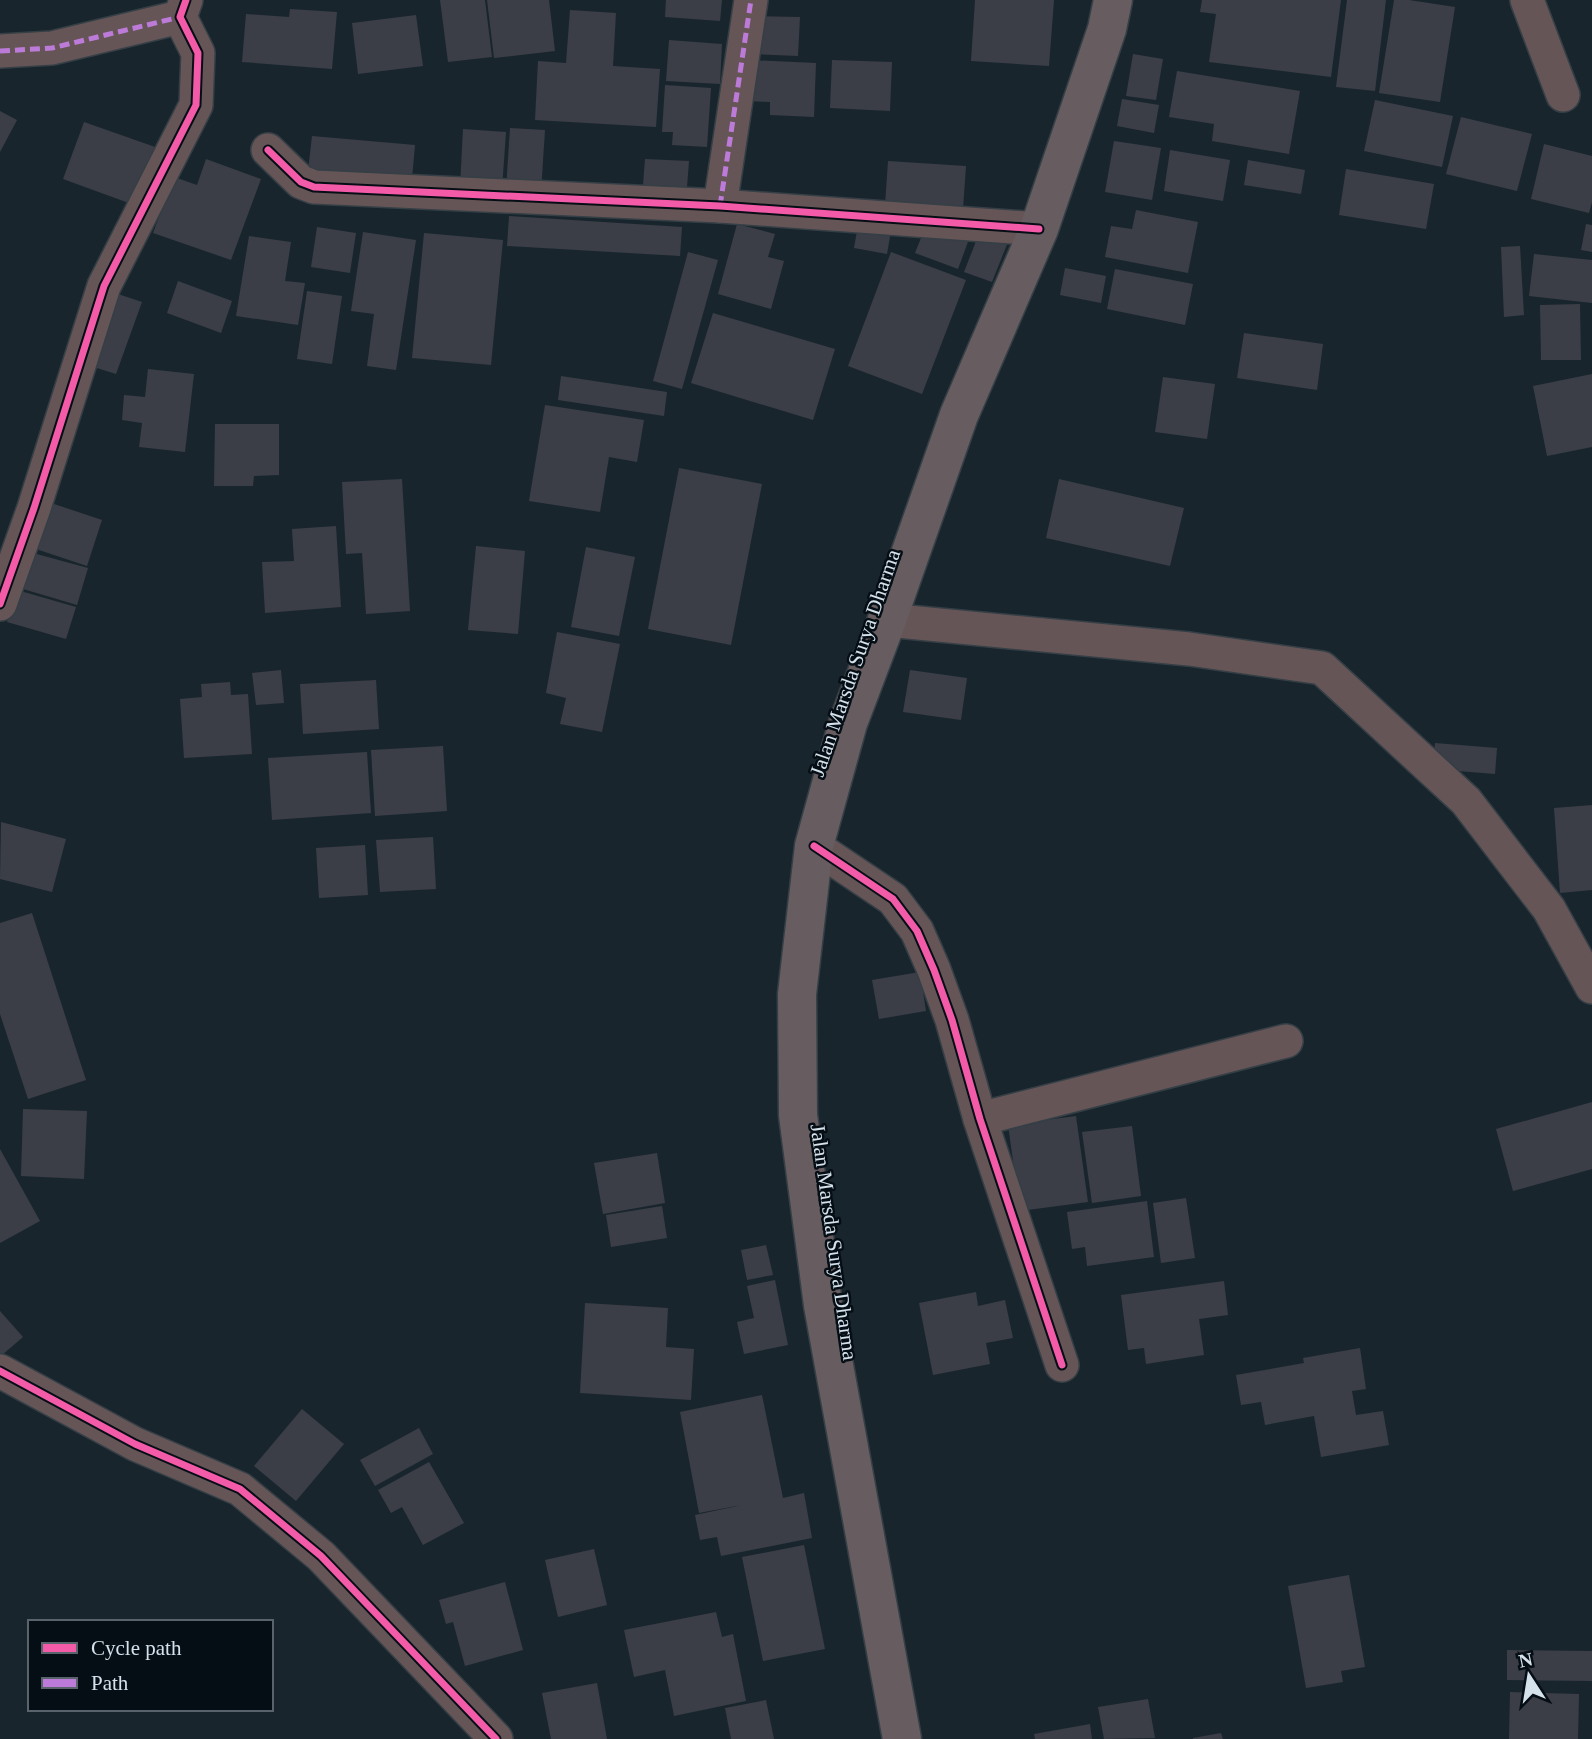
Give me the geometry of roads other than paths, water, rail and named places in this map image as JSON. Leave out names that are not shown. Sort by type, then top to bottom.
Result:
[{"type":"highway","name":"Jalan Marsda Surya Dharma","points":[[897,1738],[823,1305],[798,1115],[797,994],[814,846],[848,723],[958,415],[1039,229],[1107,29],[1112,0]]},
{"type":"street","points":[[720,205],[751,0]]},
{"type":"street","points":[[1527,0],[1563,95]]},
{"type":"street","points":[[0,51],[52,48],[183,8],[198,53],[196,105],[104,286],[34,508],[0,604]]},
{"type":"street","points":[[268,150],[301,182],[314,187],[720,205],[1039,229]]},
{"type":"street","points":[[887,620],[1188,649],[1322,668],[1465,801],[1549,909],[1592,987]]},
{"type":"street","points":[[814,846],[893,899],[916,931],[934,970],[951,1020],[980,1119],[1062,1366]]},
{"type":"street","points":[[980,1119],[1286,1041]]},
{"type":"street","points":[[0,1371],[135,1444],[240,1489],[321,1556],[496,1739]]}]
